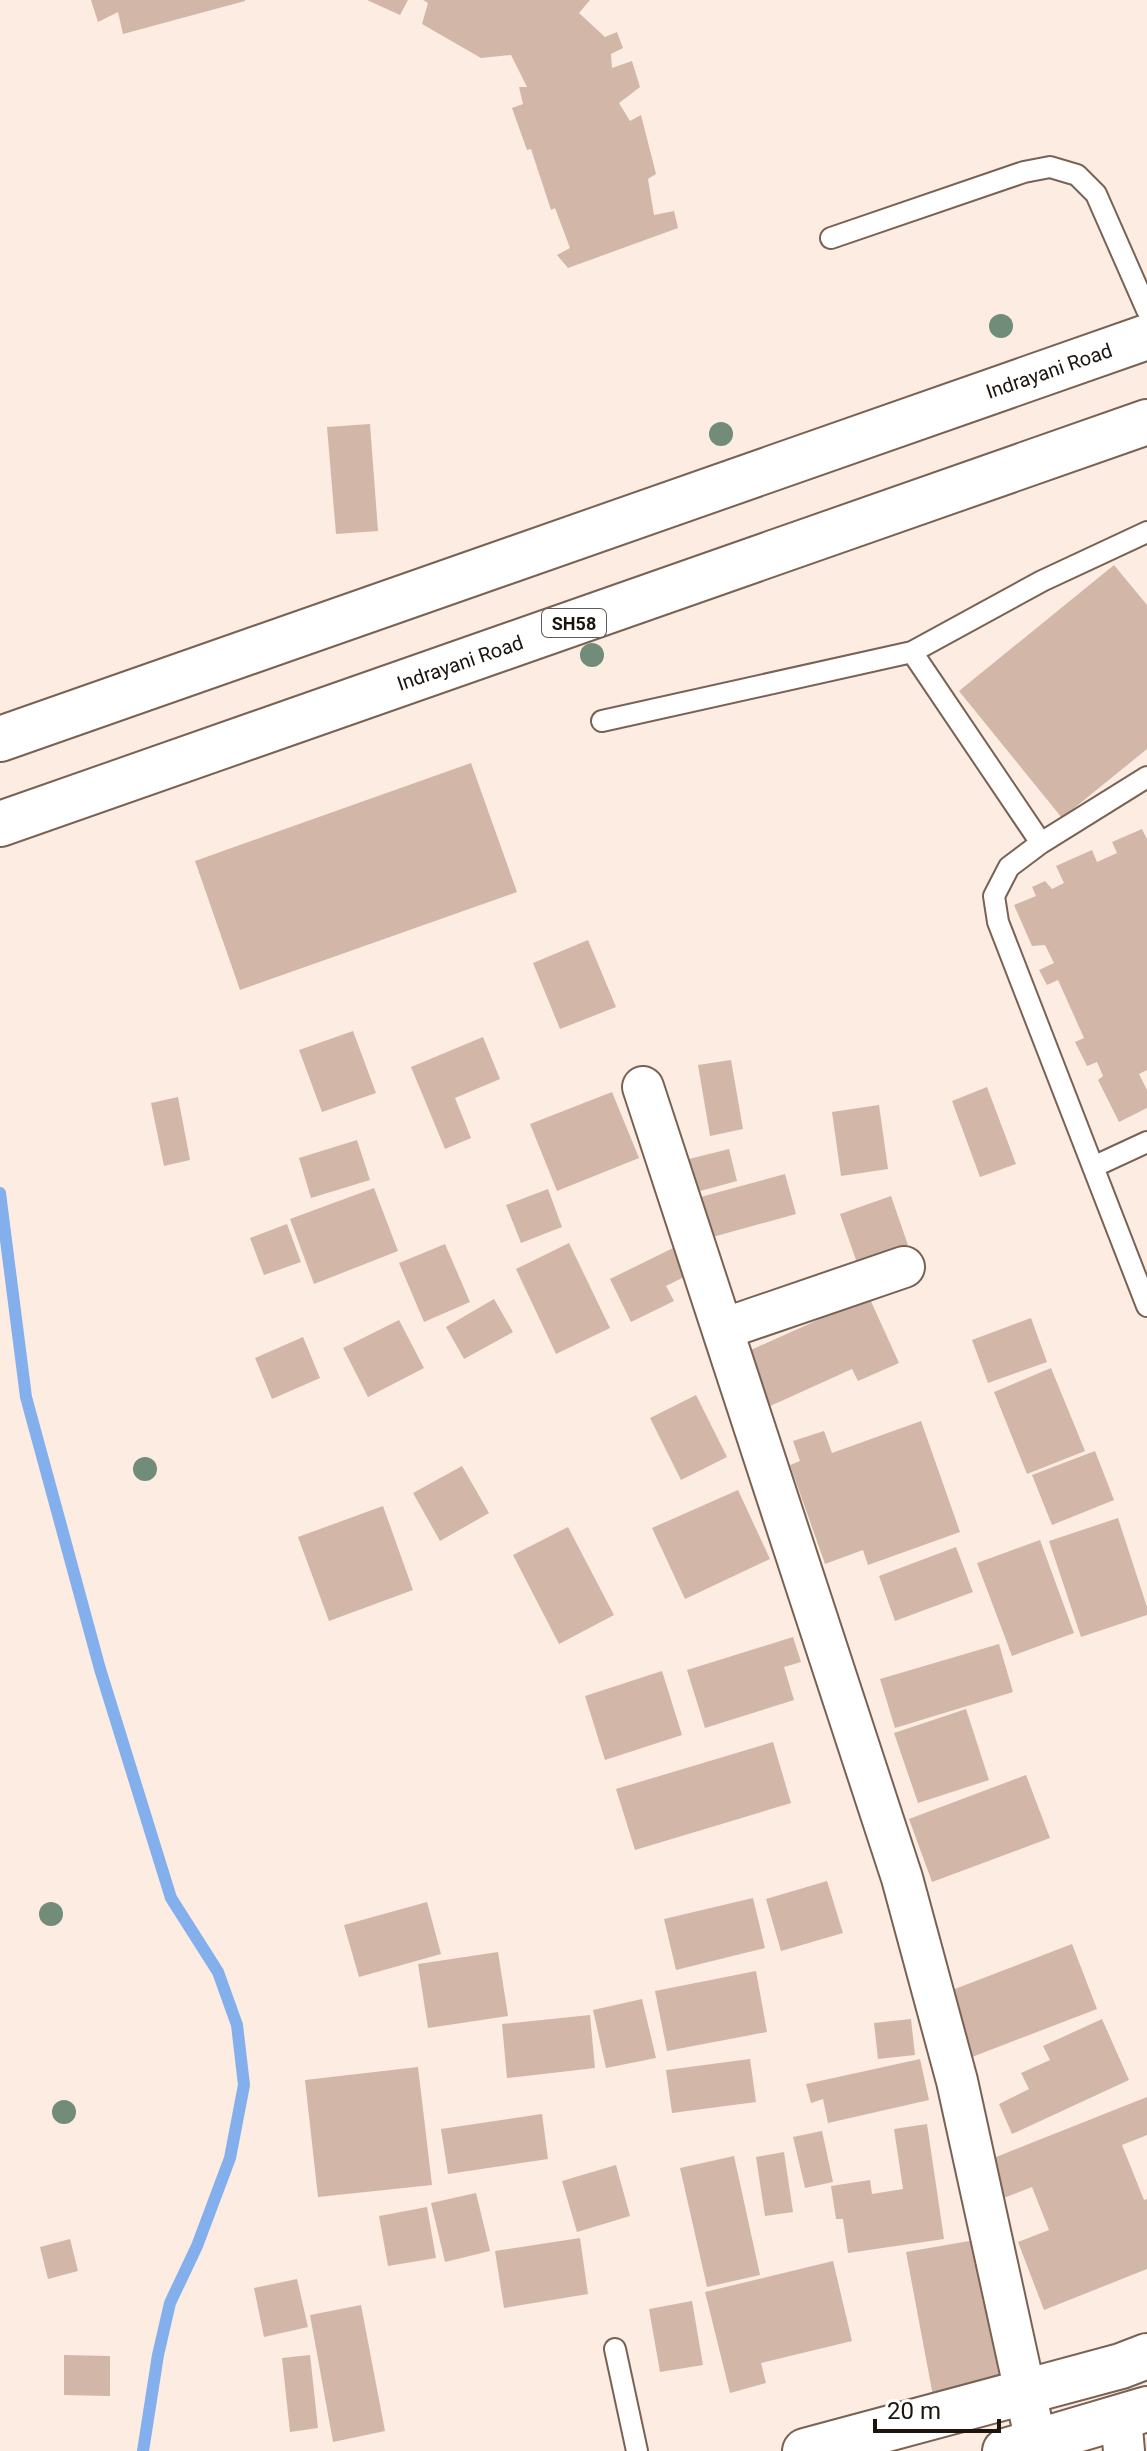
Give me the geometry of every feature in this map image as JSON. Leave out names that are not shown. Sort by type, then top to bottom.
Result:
[{"type":"main road","name":"Indrayani Road","points":[[0,739],[1147,337]]},
{"type":"main road","name":"Indrayani Road","points":[[0,824],[1147,422]]},
{"type":"main road","points":[[805,2451],[1147,2356]]},
{"type":"main road","points":[[1021,2447],[1131,2426]]},
{"type":"street","points":[[643,1087],[902,1878],[957,2081],[1025,2391],[1021,2447]]},
{"type":"street","points":[[723,1329],[904,1267]]},
{"type":"lane","points":[[831,238],[1024,172],[1050,167],[1077,175],[1096,194],[1147,310]]},
{"type":"lane","points":[[602,721],[912,652],[1042,581],[1146,535]]},
{"type":"lane","points":[[912,652],[1041,843]]},
{"type":"lane","points":[[1147,777],[1041,843],[1009,867],[994,896],[998,922],[1147,1306]]},
{"type":"lane","points":[[1093,1167],[1147,1142]]},
{"type":"lane","points":[[615,2349],[637,2451]]},
{"type":"building","points":[[91,0],[245,1],[123,34],[118,12],[98,22]]},
{"type":"building","points":[[367,0],[408,0],[400,15]]},
{"type":"building","points":[[423,0],[590,0],[579,13],[605,37],[617,32],[623,48],[611,54],[612,68],[632,61],[640,87],[619,103],[630,121],[641,115],[656,174],[648,179],[654,215],[674,211],[678,228],[568,268],[557,255],[570,248],[555,208],[551,210],[531,149],[527,150],[512,108],[523,104],[519,87],[527,87],[511,55],[481,58],[422,24],[428,3]]},
{"type":"building","points":[[370,424],[378,531],[336,534],[327,427]]},
{"type":"building","points":[[1114,565],[1147,605],[1147,749],[1062,818],[959,691]]},
{"type":"building","points":[[471,763],[517,892],[240,990],[195,861]]},
{"type":"building","points":[[1142,829],[1147,839],[1147,1070],[1139,1074],[1147,1090],[1147,1108],[1119,1122],[1098,1080],[1103,1076],[1097,1062],[1087,1066],[1075,1042],[1084,1038],[1058,980],[1047,985],[1039,970],[1054,963],[1045,945],[1032,946],[1014,905],[1036,896],[1032,887],[1045,881],[1052,889],[1064,883],[1056,866],[1092,850],[1097,862],[1117,853],[1112,842]]},
{"type":"building","points":[[588,940],[616,1007],[560,1029],[533,963]]},
{"type":"building","points":[[353,1031],[376,1093],[322,1112],[299,1050]]},
{"type":"building","points":[[483,1037],[500,1079],[455,1098],[471,1138],[445,1149],[411,1067]]},
{"type":"building","points":[[731,1060],[743,1129],[710,1136],[698,1065]]},
{"type":"building","points":[[987,1087],[1016,1164],[980,1177],[952,1101]]},
{"type":"building","points":[[612,1092],[639,1158],[557,1191],[530,1124]]},
{"type":"building","points":[[178,1097],[190,1160],[164,1166],[151,1103]]},
{"type":"building","points":[[879,1105],[888,1169],[841,1176],[832,1112]]},
{"type":"building","points":[[357,1140],[370,1180],[311,1198],[299,1158]]},
{"type":"building","points":[[729,1149],[737,1181],[689,1194],[681,1161]]},
{"type":"building","points":[[785,1174],[796,1214],[709,1238],[697,1198]]},
{"type":"building","points":[[374,1188],[398,1251],[314,1284],[290,1219]]},
{"type":"building","points":[[548,1189],[562,1227],[521,1243],[506,1205]]},
{"type":"building","points":[[891,1196],[908,1245],[857,1263],[840,1214]]},
{"type":"building","points":[[287,1224],[301,1262],[264,1275],[250,1238]]},
{"type":"building","points":[[569,1243],[610,1328],[556,1354],[516,1269]]},
{"type":"building","points":[[445,1244],[470,1302],[424,1322],[399,1263]]},
{"type":"building","points":[[673,1248],[686,1276],[666,1286],[674,1301],[631,1322],[610,1279]]},
{"type":"building","points":[[869,1297],[899,1363],[858,1381],[852,1369],[768,1407],[744,1353]]},
{"type":"building","points":[[494,1299],[513,1332],[464,1359],[446,1327]]},
{"type":"building","points":[[1031,1318],[1047,1362],[988,1383],[972,1340]]},
{"type":"building","points":[[399,1320],[424,1368],[368,1397],[343,1348]]},
{"type":"building","points":[[303,1337],[320,1378],[272,1399],[255,1358]]},
{"type":"building","points":[[1051,1368],[1085,1451],[1027,1474],[994,1392]]},
{"type":"building","points":[[696,1395],[727,1457],[681,1480],[650,1418]]},
{"type":"building","points":[[921,1421],[960,1532],[868,1565],[863,1550],[825,1564],[790,1465],[800,1461],[793,1441],[824,1431],[832,1453]]},
{"type":"building","points":[[1095,1451],[1114,1500],[1052,1525],[1032,1475]]},
{"type":"building","points":[[462,1466],[489,1513],[440,1541],[413,1493]]},
{"type":"building","points":[[738,1490],[770,1559],[685,1599],[652,1528]]},
{"type":"building","points":[[383,1506],[413,1590],[329,1621],[298,1537]]},
{"type":"building","points":[[1118,1518],[1147,1615],[1081,1637],[1049,1541]]},
{"type":"building","points":[[568,1527],[614,1615],[559,1644],[513,1555]]},
{"type":"building","points":[[1040,1540],[1074,1633],[1012,1656],[977,1563]]},
{"type":"building","points":[[956,1547],[973,1592],[895,1621],[879,1576]]},
{"type":"building","points":[[793,1637],[801,1662],[784,1667],[794,1700],[705,1728],[687,1670]]},
{"type":"building","points":[[999,1644],[1013,1692],[895,1728],[880,1679]]},
{"type":"building","points":[[662,1671],[682,1735],[605,1760],[585,1696]]},
{"type":"building","points":[[966,1709],[989,1780],[918,1803],[894,1733]]},
{"type":"building","points":[[773,1742],[791,1803],[635,1850],[616,1789]]},
{"type":"building","points":[[1026,1775],[1050,1838],[932,1882],[909,1819]]},
{"type":"building","points":[[827,1881],[843,1933],[781,1951],[766,1899]]},
{"type":"building","points":[[753,1898],[765,1948],[676,1970],[664,1919]]},
{"type":"building","points":[[427,1902],[441,1954],[359,1977],[344,1925]]},
{"type":"building","points":[[1072,1944],[1097,2009],[972,2057],[947,1992]]},
{"type":"building","points":[[498,1952],[508,2016],[428,2028],[418,1964]]},
{"type":"building","points":[[756,1971],[767,2032],[667,2051],[655,1991]]},
{"type":"building","points":[[642,1999],[656,2058],[606,2068],[593,2010]]},
{"type":"building","points":[[590,2015],[595,2068],[507,2078],[502,2024]]},
{"type":"building","points":[[911,2019],[915,2055],[878,2059],[874,2023]]},
{"type":"building","points":[[1102,2019],[1129,2080],[1012,2134],[999,2104],[1029,2089],[1021,2073],[1050,2060],[1043,2046]]},
{"type":"building","points":[[750,2059],[756,2102],[672,2113],[666,2070]]},
{"type":"building","points":[[920,2059],[929,2100],[828,2123],[823,2099],[811,2103],[806,2084]]},
{"type":"building","points":[[418,2067],[432,2185],[318,2197],[305,2080]]},
{"type":"building","points":[[1147,2097],[1147,2135],[1122,2145],[1144,2200],[1147,2199],[1147,2269],[1044,2310],[1018,2242],[1049,2230],[1032,2187],[1001,2199],[986,2161]]},
{"type":"building","points":[[542,2114],[548,2159],[448,2174],[441,2129]]},
{"type":"building","points":[[927,2124],[944,2239],[848,2253],[843,2219],[836,2219],[831,2186],[870,2180],[872,2194],[903,2189],[894,2129]]},
{"type":"building","points":[[822,2131],[833,2182],[805,2188],[793,2137]]},
{"type":"building","points":[[784,2152],[793,2212],[765,2216],[756,2157]]},
{"type":"building","points":[[734,2156],[760,2275],[707,2287],[680,2168]]},
{"type":"building","points":[[616,2165],[630,2216],[577,2232],[562,2181]]},
{"type":"building","points":[[476,2193],[490,2251],[445,2262],[431,2203]]},
{"type":"building","points":[[427,2207],[436,2258],[388,2266],[379,2216]]},
{"type":"building","points":[[580,2238],[588,2294],[504,2308],[495,2251]]},
{"type":"building","points":[[70,2239],[78,2271],[48,2279],[40,2247]]},
{"type":"building","points":[[975,2240],[1001,2383],[933,2396],[906,2252]]},
{"type":"building","points":[[833,2261],[852,2341],[761,2363],[766,2383],[730,2393],[705,2292]]},
{"type":"building","points":[[297,2279],[308,2327],[264,2337],[254,2288]]},
{"type":"building","points":[[692,2301],[703,2365],[660,2372],[649,2309]]},
{"type":"building","points":[[361,2305],[385,2431],[333,2442],[310,2315]]},
{"type":"building","points":[[64,2355],[110,2356],[110,2396],[64,2395]]},
{"type":"building","points":[[310,2355],[318,2428],[290,2432],[282,2358]]},
{"type":"waterway","points":[[0,1193],[26,1397],[100,1669],[171,1898],[218,1972],[237,2025],[244,2085],[230,2158],[197,2246],[170,2303],[158,2355],[143,2451]]}]
